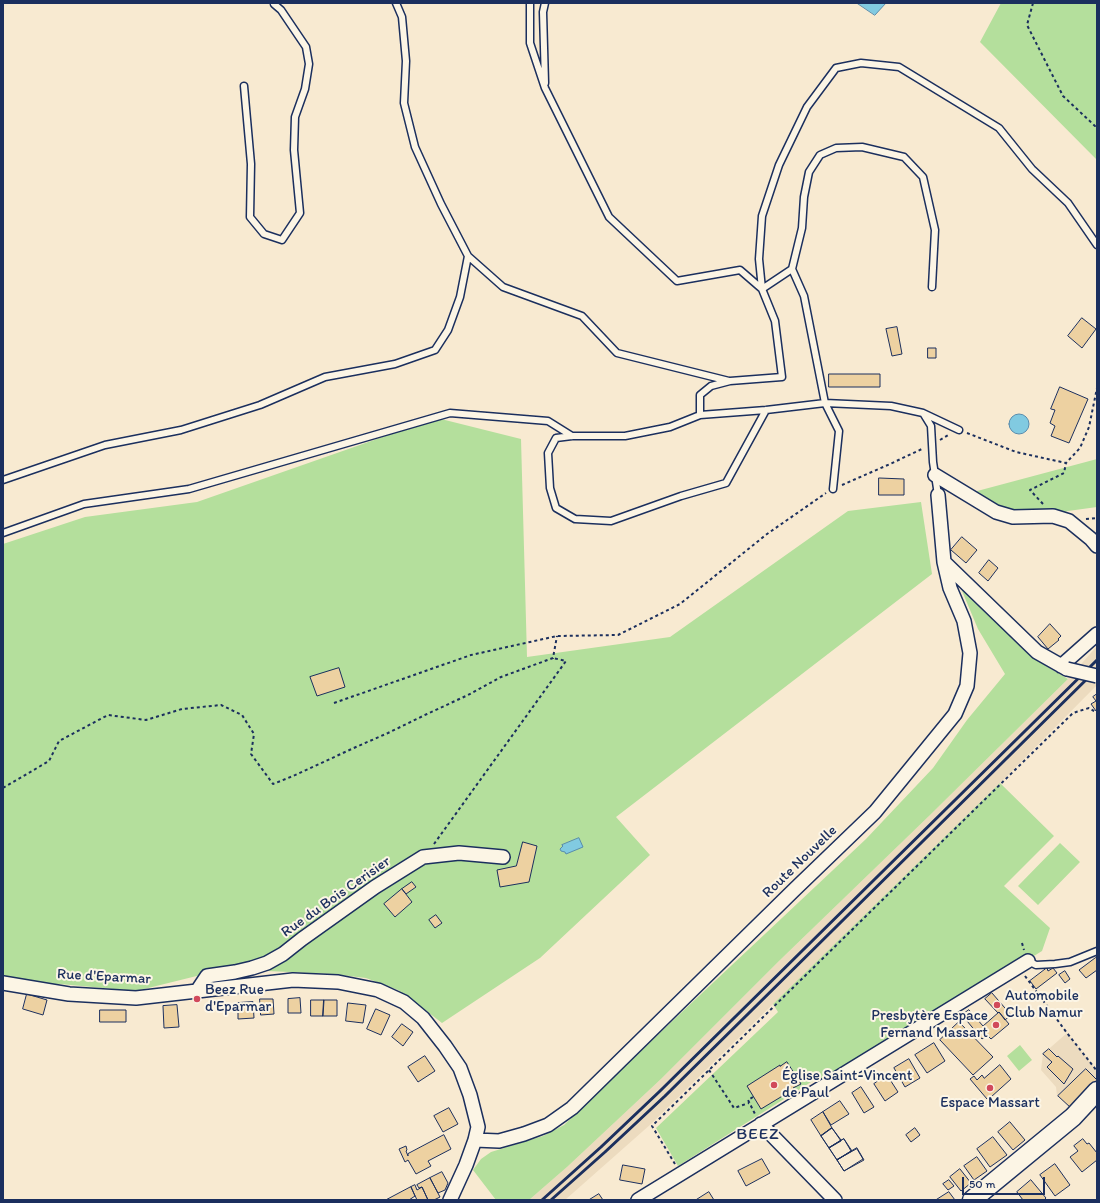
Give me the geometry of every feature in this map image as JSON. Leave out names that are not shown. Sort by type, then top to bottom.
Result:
[{"type":"main road","points":[[972,1200],[1072,1117],[1097,1091]]},
{"type":"street","points":[[935,475],[996,512],[1013,517],[1053,516],[1069,521],[1091,539],[1097,546]]},
{"type":"street","name":"Route Nouvelle","points":[[474,1140],[499,1141],[524,1134],[548,1125],[572,1108],[875,812],[955,714],[967,686],[970,653],[964,621],[950,588],[944,562],[938,495]]},
{"type":"street","points":[[944,562],[1037,652],[1064,667],[1097,676]]},
{"type":"street","points":[[1064,667],[1097,634]]},
{"type":"street","name":"Rue du Bois Cerisier","points":[[198,991],[207,976],[252,968],[267,963],[283,954],[375,887],[423,857],[459,853],[503,857]]},
{"type":"street","points":[[638,1200],[1023,964]]},
{"type":"street","name":"Rue d'Eparmar","points":[[3,983],[69,994],[136,998],[294,980],[338,982],[378,990],[404,1002],[423,1018],[446,1046],[460,1068],[470,1095],[478,1127],[466,1165],[450,1200]]},
{"type":"street","points":[[761,1124],[835,1200]]},
{"type":"lane","points":[[244,86],[251,164],[250,216],[264,234],[282,240],[300,213],[294,150],[295,117],[305,89],[309,64],[306,47],[281,10],[274,3]]},
{"type":"lane","points":[[396,3],[402,17],[406,61],[404,103],[415,147],[468,256],[503,287],[582,316],[617,353],[730,381]]},
{"type":"lane","points":[[530,3],[530,43],[545,88],[609,217],[677,282],[740,270],[762,289]]},
{"type":"lane","points":[[545,3],[545,88]]},
{"type":"lane","points":[[700,415],[700,395],[711,386],[730,381],[782,377],[775,320],[762,289],[759,259],[762,216],[779,166],[807,107],[836,68],[861,63],[899,67],[999,128],[1032,169],[1068,203],[1097,244]]},
{"type":"lane","points":[[833,489],[839,431],[825,403],[804,296],[792,269],[802,228],[804,196],[809,172],[820,155],[836,148],[862,147],[904,157],[923,177],[935,230],[932,287]]},
{"type":"lane","points":[[3,480],[105,445],[181,430],[253,408],[325,377],[395,364],[435,350],[448,330],[460,297],[468,256]]},
{"type":"lane","points":[[762,289],[792,269]]},
{"type":"lane","points":[[766,410],[726,483],[681,496],[611,521],[575,519],[556,508],[550,488],[548,453],[556,438],[572,436],[625,436],[670,427],[700,415],[766,410],[825,403],[892,406],[923,413],[960,430]]},
{"type":"lane","points":[[3,533],[84,504],[189,488],[450,413],[548,421],[572,436]]},
{"type":"lane","points":[[923,413],[931,426],[938,495]]},
{"type":"lane","points":[[1023,964],[1036,965],[1070,962],[1097,950]]},
{"type":"path","points":[[1033,3],[1027,25],[1063,96],[1095,126],[1097,126]]},
{"type":"path","points":[[1053,516],[1030,490],[1064,473],[1066,463],[1080,448],[1089,427],[1097,388]]},
{"type":"path","points":[[334,703],[471,655],[557,636],[618,635],[680,604],[766,534],[833,489],[890,464],[960,430],[1016,452],[1066,463]]},
{"type":"path","points":[[553,658],[557,636]]},
{"type":"path","points":[[3,788],[49,761],[59,741],[108,715],[146,720],[182,709],[221,705],[242,715],[254,734],[251,754],[273,784],[388,733],[468,695],[501,677],[553,658],[566,661],[428,853],[423,857]]},
{"type":"path","points":[[681,1174],[652,1126],[1073,713],[1089,708],[1097,712]]},
{"type":"path","points":[[1023,964],[1067,1033],[1097,1072]]},
{"type":"path","points":[[709,1070],[734,1108],[749,1103]]},
{"type":"path","points":[[753,1096],[748,1100],[761,1124]]},
{"type":"shaded area","points":[[1097,646],[1097,685],[1000,783],[651,1124],[565,1200],[529,1200],[567,1167],[661,1079],[779,961],[1068,679]]},
{"type":"shaded area","points":[[1067,1033],[1097,1071],[1097,1082],[1057,1096],[1056,1087],[1041,1070],[1043,1054]]},
{"type":"green space","points":[[1001,3],[1097,3],[1097,160],[980,42]]},
{"type":"green space","points":[[437,418],[521,439],[527,657],[670,637],[848,511],[921,502],[932,574],[616,817],[650,855],[540,958],[442,1023],[398,990],[366,978],[332,974],[225,969],[136,991],[60,984],[3,988],[3,544],[85,517],[197,502]]},
{"type":"green space","points":[[1097,459],[1097,507],[1068,511],[1053,516],[1013,517],[966,494]]},
{"type":"green space","points":[[957,579],[1046,666],[1068,679],[779,961],[661,1079],[567,1167],[529,1200],[496,1200],[473,1170],[481,1159],[491,1152],[543,1136],[564,1125],[866,839],[933,768],[967,720],[1005,674],[978,629]]},
{"type":"green space","points":[[1000,783],[1054,836],[1004,886],[1050,928],[1042,951],[824,1085],[819,1077],[678,1166],[656,1128],[778,1012],[773,1004]]},
{"type":"green space","points":[[1060,843],[1080,862],[1038,905],[1018,886]]},
{"type":"green space","points":[[1020,1045],[1032,1060],[1019,1071],[1007,1056]]},
{"type":"water","points":[[857,3],[886,3],[875,15]]},
{"type":"water","points":[[1019,414],[1026,417],[1029,424],[1026,431],[1019,434],[1012,431],[1009,424],[1012,417]]},
{"type":"water","points":[[579,838],[583,847],[566,854],[565,852],[561,851],[560,849],[563,846],[562,845]]},
{"type":"building","points":[[1082,318],[1096,329],[1082,348],[1068,336]]},
{"type":"building","points":[[897,327],[902,354],[892,356],[886,329]]},
{"type":"building","points":[[928,348],[936,348],[936,358],[928,358]]},
{"type":"building","points":[[829,374],[880,374],[880,387],[829,387]]},
{"type":"building","points":[[1060,387],[1088,399],[1069,443],[1051,436],[1055,426],[1050,423],[1055,410],[1051,409]]},
{"type":"building","points":[[879,478],[904,479],[904,495],[879,495]]},
{"type":"building","points":[[962,537],[977,550],[966,563],[951,550]]},
{"type":"building","points":[[989,560],[998,568],[988,581],[979,573]]},
{"type":"building","points":[[1050,624],[1061,636],[1058,639],[1059,640],[1048,649],[1038,637]]},
{"type":"building","points":[[339,668],[345,687],[317,696],[310,677]]},
{"type":"building","points":[[1097,694],[1096,711],[1091,704],[1096,701],[1093,697]]},
{"type":"building","points":[[523,842],[537,846],[529,882],[500,887],[497,870],[516,866]]},
{"type":"building","points":[[412,882],[416,887],[406,894],[402,889]]},
{"type":"building","points":[[402,889],[412,902],[395,917],[384,904]]},
{"type":"building","points":[[436,915],[442,923],[435,928],[429,920]]},
{"type":"building","points":[[1097,957],[1097,970],[1086,978],[1079,970]]},
{"type":"building","points":[[1047,968],[1048,971],[1053,968],[1057,973],[1036,989],[1030,981]]},
{"type":"building","points":[[1065,971],[1070,979],[1065,983],[1059,975]]},
{"type":"building","name":"Automobile Club Namur","points":[[992,993],[1011,1015],[1005,1020],[985,999]]},
{"type":"building","points":[[27,994],[47,1000],[43,1015],[23,1009]]},
{"type":"building","points":[[300,998],[301,1013],[288,1013],[288,999]]},
{"type":"building","points":[[260,999],[273,999],[274,1014],[261,1015]]},
{"type":"building","points":[[311,1000],[324,1000],[323,1016],[311,1016]]},
{"type":"building","points":[[324,1000],[337,1000],[337,1016],[323,1016]]},
{"type":"building","points":[[253,1002],[254,1018],[238,1019],[238,1003]]},
{"type":"building","points":[[348,1003],[366,1005],[363,1023],[346,1021]]},
{"type":"building","points":[[177,1005],[179,1027],[164,1028],[163,1006]]},
{"type":"building","points":[[376,1009],[390,1015],[381,1035],[367,1029]]},
{"type":"building","points":[[100,1010],[126,1010],[126,1022],[100,1022]]},
{"type":"building","name":"Presbytère Espace Fernand Massart","points":[[969,1010],[983,1026],[999,1012],[1009,1024],[991,1039],[987,1035],[982,1039],[962,1015]]},
{"type":"building","points":[[959,1022],[993,1057],[973,1075],[940,1040]]},
{"type":"building","points":[[402,1024],[413,1032],[403,1046],[392,1037]]},
{"type":"building","points":[[934,1043],[945,1061],[927,1073],[915,1055]]},
{"type":"building","points":[[1049,1049],[1073,1069],[1064,1084],[1047,1067],[1052,1062],[1043,1054]]},
{"type":"building","points":[[425,1056],[435,1071],[418,1082],[408,1067]]},
{"type":"building","points":[[909,1059],[920,1078],[905,1087],[894,1068]]},
{"type":"building","name":"Église Saint-Vincent de Paul","points":[[787,1062],[801,1084],[761,1109],[747,1086]]},
{"type":"building","name":"Espace Massart","points":[[1000,1065],[1011,1079],[987,1099],[970,1079],[974,1076],[977,1080],[982,1075],[984,1078]]},
{"type":"building","points":[[1086,1069],[1097,1080],[1097,1082],[1071,1108],[1058,1096]]},
{"type":"building","points":[[887,1075],[898,1092],[885,1101],[874,1084]]},
{"type":"building","points":[[861,1087],[874,1107],[864,1113],[852,1093]]},
{"type":"building","points":[[840,1101],[849,1114],[831,1125],[823,1112]]},
{"type":"building","points":[[449,1108],[458,1124],[443,1132],[434,1116]]},
{"type":"building","points":[[823,1112],[832,1128],[821,1136],[811,1120]]},
{"type":"building","points":[[1010,1122],[1025,1140],[1013,1150],[998,1132]]},
{"type":"building","points":[[832,1128],[841,1140],[829,1148],[821,1136]]},
{"type":"building","points":[[832,1128],[841,1141],[829,1148],[821,1136]]},
{"type":"building","points":[[915,1128],[920,1135],[911,1142],[906,1135]]},
{"type":"building","points":[[444,1135],[451,1149],[428,1161],[431,1166],[416,1174],[408,1160],[405,1162],[399,1149],[406,1146],[408,1156],[408,1154]]},
{"type":"building","points":[[993,1137],[1007,1155],[990,1167],[977,1149]]},
{"type":"building","points":[[844,1139],[851,1151],[837,1160],[829,1148]]},
{"type":"building","points":[[844,1139],[852,1151],[837,1160],[829,1148]]},
{"type":"building","points":[[1083,1139],[1087,1144],[1089,1143],[1097,1153],[1097,1160],[1082,1172],[1070,1157],[1078,1151],[1074,1146]]},
{"type":"building","points":[[857,1148],[864,1160],[844,1171],[837,1160]]},
{"type":"building","points":[[857,1149],[863,1159],[844,1171],[837,1160]]},
{"type":"building","points":[[977,1157],[987,1171],[974,1180],[964,1166]]},
{"type":"building","points":[[762,1159],[770,1173],[746,1186],[738,1171]]},
{"type":"building","points":[[1055,1164],[1070,1185],[1055,1196],[1040,1175]]},
{"type":"building","points":[[623,1165],[645,1169],[642,1184],[620,1180]]},
{"type":"building","points":[[960,1169],[971,1183],[961,1191],[950,1177]]},
{"type":"building","points":[[442,1172],[448,1183],[445,1190],[438,1193],[430,1178]]},
{"type":"building","points":[[430,1178],[440,1197],[434,1200],[428,1200],[422,1187],[419,1188],[417,1185]]},
{"type":"building","points":[[949,1180],[954,1186],[948,1190],[943,1184]]},
{"type":"building","points":[[1031,1180],[1046,1198],[1044,1200],[1023,1200],[1017,1192]]},
{"type":"building","points":[[415,1185],[417,1190],[422,1187],[428,1200],[417,1200],[411,1187]]},
{"type":"building","points":[[411,1187],[415,1196],[409,1200],[386,1200]]},
{"type":"building","points":[[709,1192],[714,1200],[696,1200]]},
{"type":"building","points":[[949,1192],[955,1200],[936,1200]]},
{"type":"building","points":[[599,1194],[603,1200],[589,1200]]},
{"type":"railway","points":[[542,1200],[660,1091],[1097,660]]},
{"type":"railway","points":[[551,1200],[665,1096],[1097,669]]},
{"type":"place","name":"Beez Rue d'Eparmar","points":[[197,999]]},
{"type":"place","name":"Automobile Club Namur","points":[[997,1005]]},
{"type":"place","name":"Presbytère Espace Fernand Massart","points":[[996,1025]]},
{"type":"place","name":"Église Saint-Vincent de Paul","points":[[774,1085]]},
{"type":"place","name":"Espace Massart","points":[[990,1088]]},
{"type":"district","name":"BEEZ","points":[[758,1135]]}]
